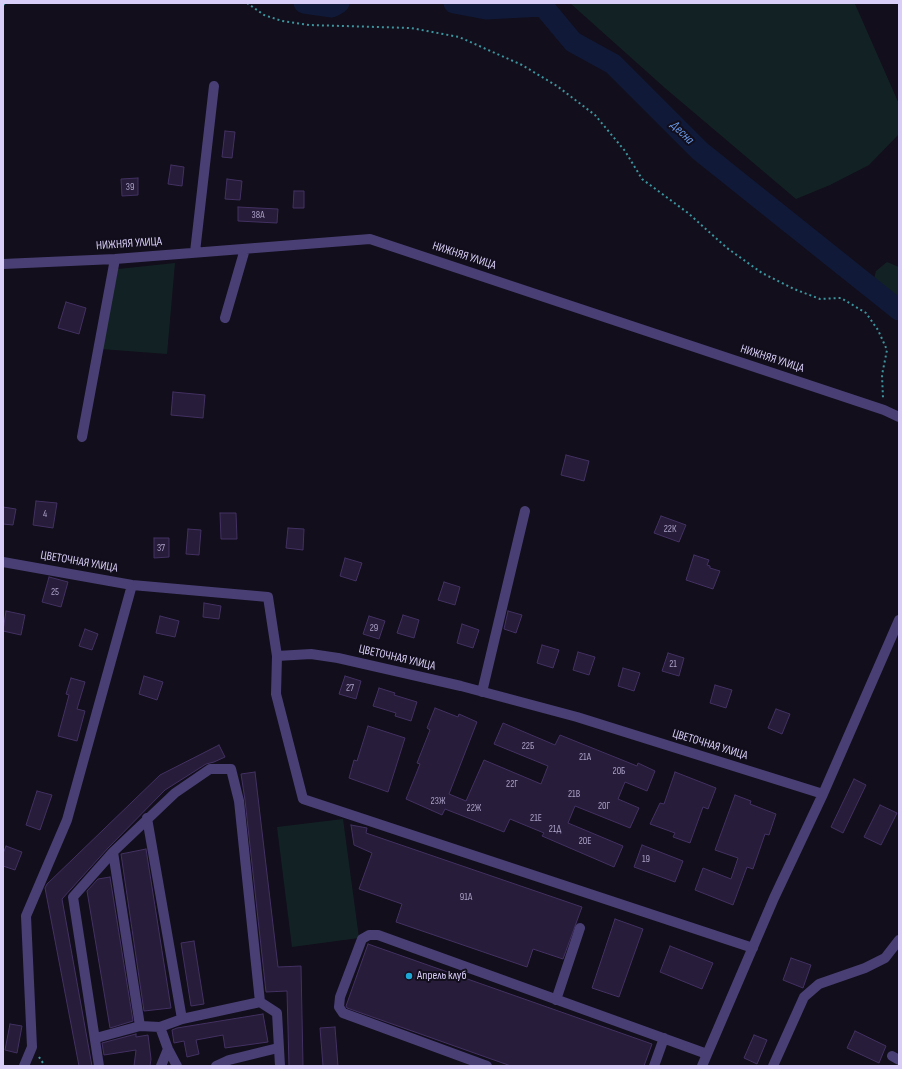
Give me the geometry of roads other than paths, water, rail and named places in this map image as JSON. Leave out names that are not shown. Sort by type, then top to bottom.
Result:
[{"type":"street","points":[[195,252],[214,86]]},
{"type":"street","name":"НИЖНЯЯ УЛИЦА","points":[[3,264],[115,259],[370,239],[884,410],[899,417]]},
{"type":"street","points":[[225,318],[245,249]]},
{"type":"street","points":[[82,437],[115,259]]},
{"type":"street","points":[[482,692],[525,511]]},
{"type":"street","name":"ЦВЕТОЧНАЯ УЛИЦА","points":[[3,562],[132,585],[268,597],[277,656],[311,654],[338,658],[482,692],[577,717],[823,794]]},
{"type":"street","points":[[24,1066],[32,1047],[26,916],[67,820],[132,585]]},
{"type":"street","points":[[702,1066],[899,620]]},
{"type":"street","points":[[277,656],[276,694],[303,799],[753,948]]},
{"type":"street","points":[[99,1066],[96,1038],[73,897],[112,852],[147,818],[175,793],[210,769],[231,769],[239,801],[260,1002]]},
{"type":"street","points":[[147,818],[182,1019]]},
{"type":"street","points":[[112,852],[140,1026]]},
{"type":"street","points":[[556,1000],[580,928]]},
{"type":"street","points":[[486,1066],[343,1013],[339,1007],[340,997],[362,939],[369,935],[378,935],[707,1054]]},
{"type":"street","points":[[773,1066],[804,997],[819,984],[865,968],[885,958],[899,940]]},
{"type":"street","points":[[96,1038],[140,1026],[160,1027],[182,1019],[260,1002],[277,1013],[280,1066]]},
{"type":"street","points":[[160,1027],[168,1049],[177,1066]]},
{"type":"street","points":[[654,1066],[664,1038]]},
{"type":"street","points":[[216,1066],[229,1060],[278,1048]]},
{"type":"street","points":[[161,1066],[168,1049]]},
{"type":"waterway","name":"Десна","points":[[304,3],[332,7],[339,3]]},
{"type":"waterway","name":"Десна","points":[[454,3],[486,9],[543,6],[573,42],[613,64],[700,151],[899,310]]},
{"type":"place","name":"Апрель клуб","points":[[409,976]]}]
